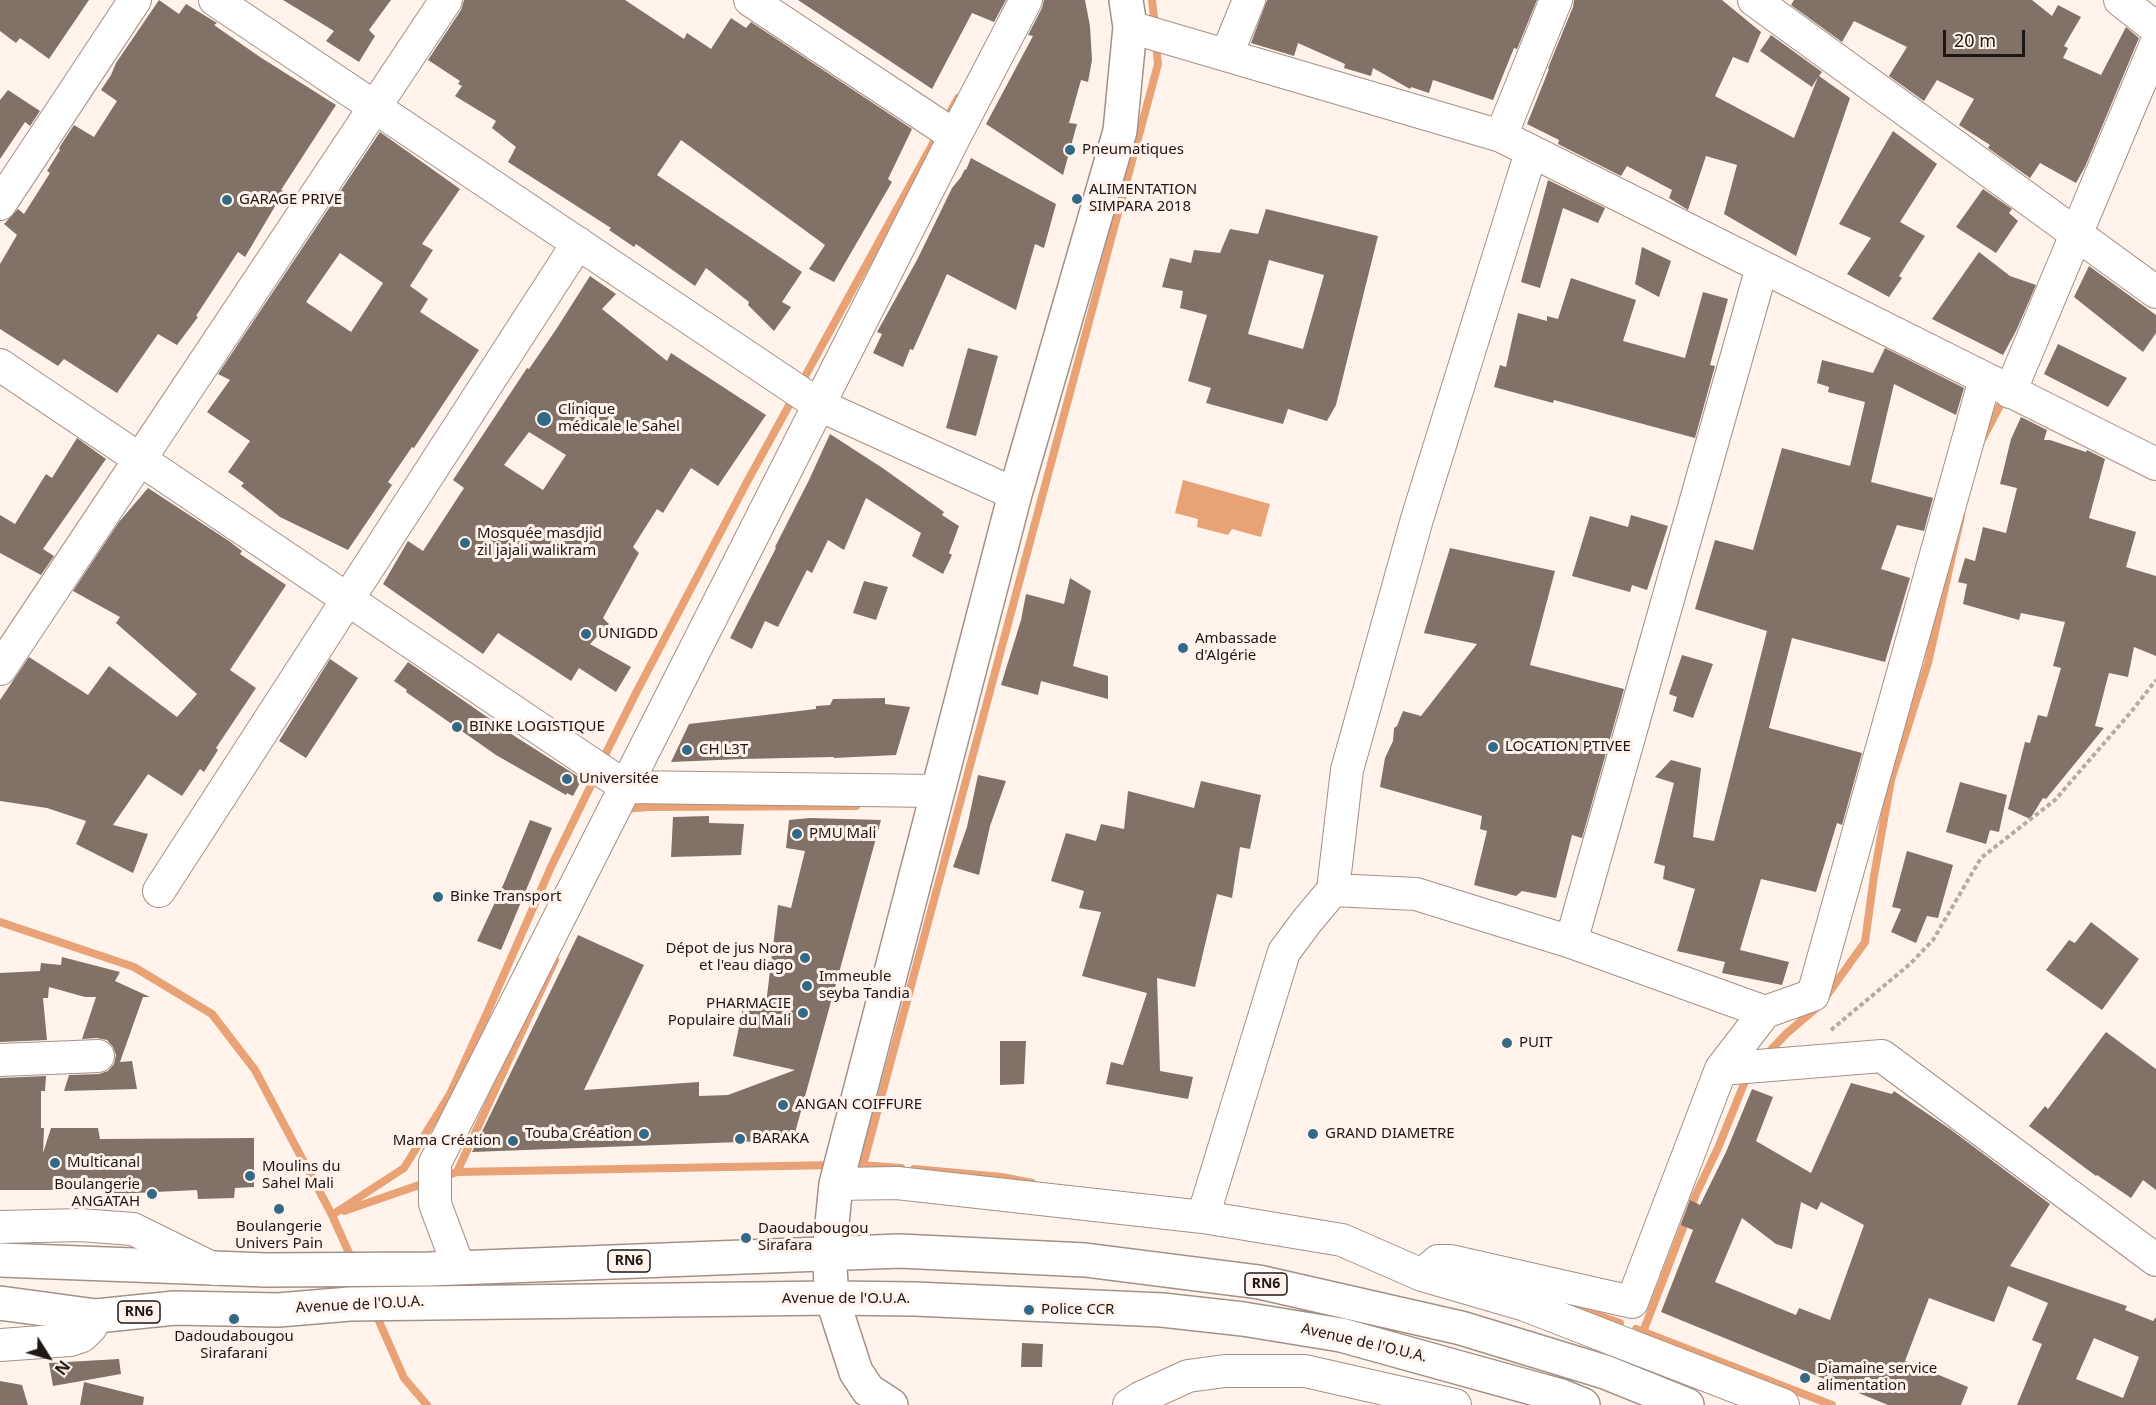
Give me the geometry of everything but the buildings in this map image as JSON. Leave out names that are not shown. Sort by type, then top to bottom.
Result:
[{"type":"main road","points":[[891,1405],[868,1390],[856,1372],[832,1298],[829,1253],[836,1184],[1015,494],[1120,131],[1128,14]]},
{"type":"main road","name":"RN6","points":[[0,1260],[266,1270],[444,1268],[900,1251],[1085,1260],[1259,1282],[1461,1328],[1605,1372],[1687,1405]]},
{"type":"main road","name":"Avenue de l'O.U.A.","points":[[0,1303],[96,1316],[175,1308],[278,1310],[350,1304],[454,1301],[832,1298],[915,1299],[1162,1310],[1243,1319],[1341,1335],[1550,1393],[1584,1405]]},
{"type":"street","points":[[0,204],[135,0]]},
{"type":"street","points":[[215,0],[819,405],[1015,494]]},
{"type":"street","points":[[0,669],[446,0]]},
{"type":"street","points":[[750,0],[955,136]]},
{"type":"street","points":[[444,1268],[435,1204],[435,1163],[1026,0]]},
{"type":"street","points":[[1227,54],[1249,0]]},
{"type":"street","points":[[1501,135],[1556,0]]},
{"type":"street","points":[[1754,0],[2156,291]]},
{"type":"street","points":[[2120,0],[2156,28]]},
{"type":"street","points":[[1128,14],[1227,54],[1501,135],[2156,464]]},
{"type":"street","points":[[1422,1275],[1438,1261],[1451,1261],[1632,1302],[1721,1069],[1765,1012],[1813,994],[1998,386],[2077,234],[2156,44]]},
{"type":"street","points":[[1203,1217],[1284,952],[1333,890],[1347,771],[1417,519],[1531,152]]},
{"type":"street","points":[[159,891],[578,243]]},
{"type":"street","points":[[1572,942],[1762,267]]},
{"type":"street","points":[[0,365],[626,787],[938,791]]},
{"type":"street","points":[[1333,890],[1416,894],[1572,942],[1765,1012]]},
{"type":"street","points":[[0,1060],[98,1056]]},
{"type":"street","points":[[1721,1069],[1882,1056],[2156,1260]]},
{"type":"street","points":[[836,1184],[897,1183],[1203,1217],[1342,1240],[1422,1275],[1525,1305],[1783,1405]]},
{"type":"street","points":[[0,1227],[80,1225],[133,1229],[215,1269]]},
{"type":"street","points":[[0,1345],[70,1340],[82,1336],[91,1328],[96,1316]]},
{"type":"street","points":[[1128,1405],[1188,1376],[1236,1371],[1305,1371],[1455,1405]]},
{"type":"path","points":[[1796,1063],[1832,1029],[1910,964],[1933,940],[1981,858],[2055,800],[2156,680]]},
{"type":"shaded area","points":[[1183,480],[1270,504],[1261,537],[1232,529],[1228,535],[1197,527],[1198,519],[1175,513]]},
{"type":"waterway","points":[[1152,0],[1155,26]]},
{"type":"waterway","points":[[863,1165],[1158,64],[1156,42]]},
{"type":"waterway","points":[[601,763],[748,480],[958,98]]},
{"type":"waterway","points":[[1983,438],[2005,396]]},
{"type":"waterway","points":[[1765,1056],[1787,1033],[1820,1005],[1865,942],[1891,780],[1928,663],[1961,516]]},
{"type":"waterway","points":[[332,1215],[404,1168],[450,1094],[551,867],[596,775]]},
{"type":"waterway","points":[[624,809],[856,806]]},
{"type":"waterway","points":[[0,922],[134,967],[212,1014],[255,1070],[332,1215],[353,1262]]},
{"type":"waterway","points":[[440,1178],[457,1172],[555,960]]},
{"type":"waterway","points":[[1643,1332],[1696,1194],[1718,1148],[1748,1074]]},
{"type":"waterway","points":[[457,1172],[835,1165]]},
{"type":"waterway","points":[[860,1165],[901,1168]]},
{"type":"waterway","points":[[914,1169],[1002,1177],[1032,1183]]},
{"type":"waterway","points":[[344,1211],[428,1182]]},
{"type":"waterway","points":[[1565,1304],[1620,1323]]},
{"type":"waterway","points":[[375,1312],[404,1378],[427,1405]]},
{"type":"waterway","points":[[1636,1329],[1832,1405]]},
{"type":"place","name":"Pneumatiques","points":[[1070,150]]},
{"type":"place","name":"ALIMENTATION SIMPARA 2018","points":[[1077,199]]},
{"type":"place","name":"GARAGE PRIVE","points":[[227,200]]},
{"type":"place","name":"Clinique médicale le Sahel","points":[[544,419]]},
{"type":"place","name":"Mosquée masdjid zil jajali walikram","points":[[465,543]]},
{"type":"place","name":"UNIGDD","points":[[586,634]]},
{"type":"place","name":"Ambassade d'Algérie","points":[[1183,648]]},
{"type":"place","name":"BINKE LOGISTIQUE","points":[[457,727]]},
{"type":"place","name":"LOCATION PTIVEE","points":[[1493,747]]},
{"type":"place","name":"CH L3T","points":[[687,750]]},
{"type":"place","name":"Universitée","points":[[567,779]]},
{"type":"place","name":"PMU Mali","points":[[797,834]]},
{"type":"place","name":"Binke Transport","points":[[438,897]]},
{"type":"place","name":"Dépot de jus Nora et l'eau diago","points":[[805,958]]},
{"type":"place","name":"Immeuble seyba Tandia","points":[[807,986]]},
{"type":"place","name":"PHARMACIE Populaire du Mali","points":[[803,1013]]},
{"type":"place","name":"PUIT","points":[[1507,1043]]},
{"type":"place","name":"ANGAN COIFFURE","points":[[783,1105]]},
{"type":"place","name":"Touba Création","points":[[644,1134]]},
{"type":"place","name":"GRAND DIAMETRE","points":[[1313,1134]]},
{"type":"place","name":"BARAKA","points":[[740,1139]]},
{"type":"place","name":"Mama Création","points":[[513,1141]]},
{"type":"place","name":"Multicanal","points":[[55,1163]]},
{"type":"place","name":"Moulins du Sahel Mali","points":[[250,1176]]},
{"type":"place","name":"Boulangerie ANGATAH","points":[[152,1194]]},
{"type":"place","name":"Boulangerie Univers Pain","points":[[279,1209]]},
{"type":"place","name":"Daoudabougou Sirafara","points":[[746,1238]]},
{"type":"place","name":"Police CCR","points":[[1029,1310]]},
{"type":"place","name":"Dadoudabougou Sirafarani","points":[[234,1319]]},
{"type":"place","name":"Diamaine service alimentation","points":[[1805,1378]]}]
